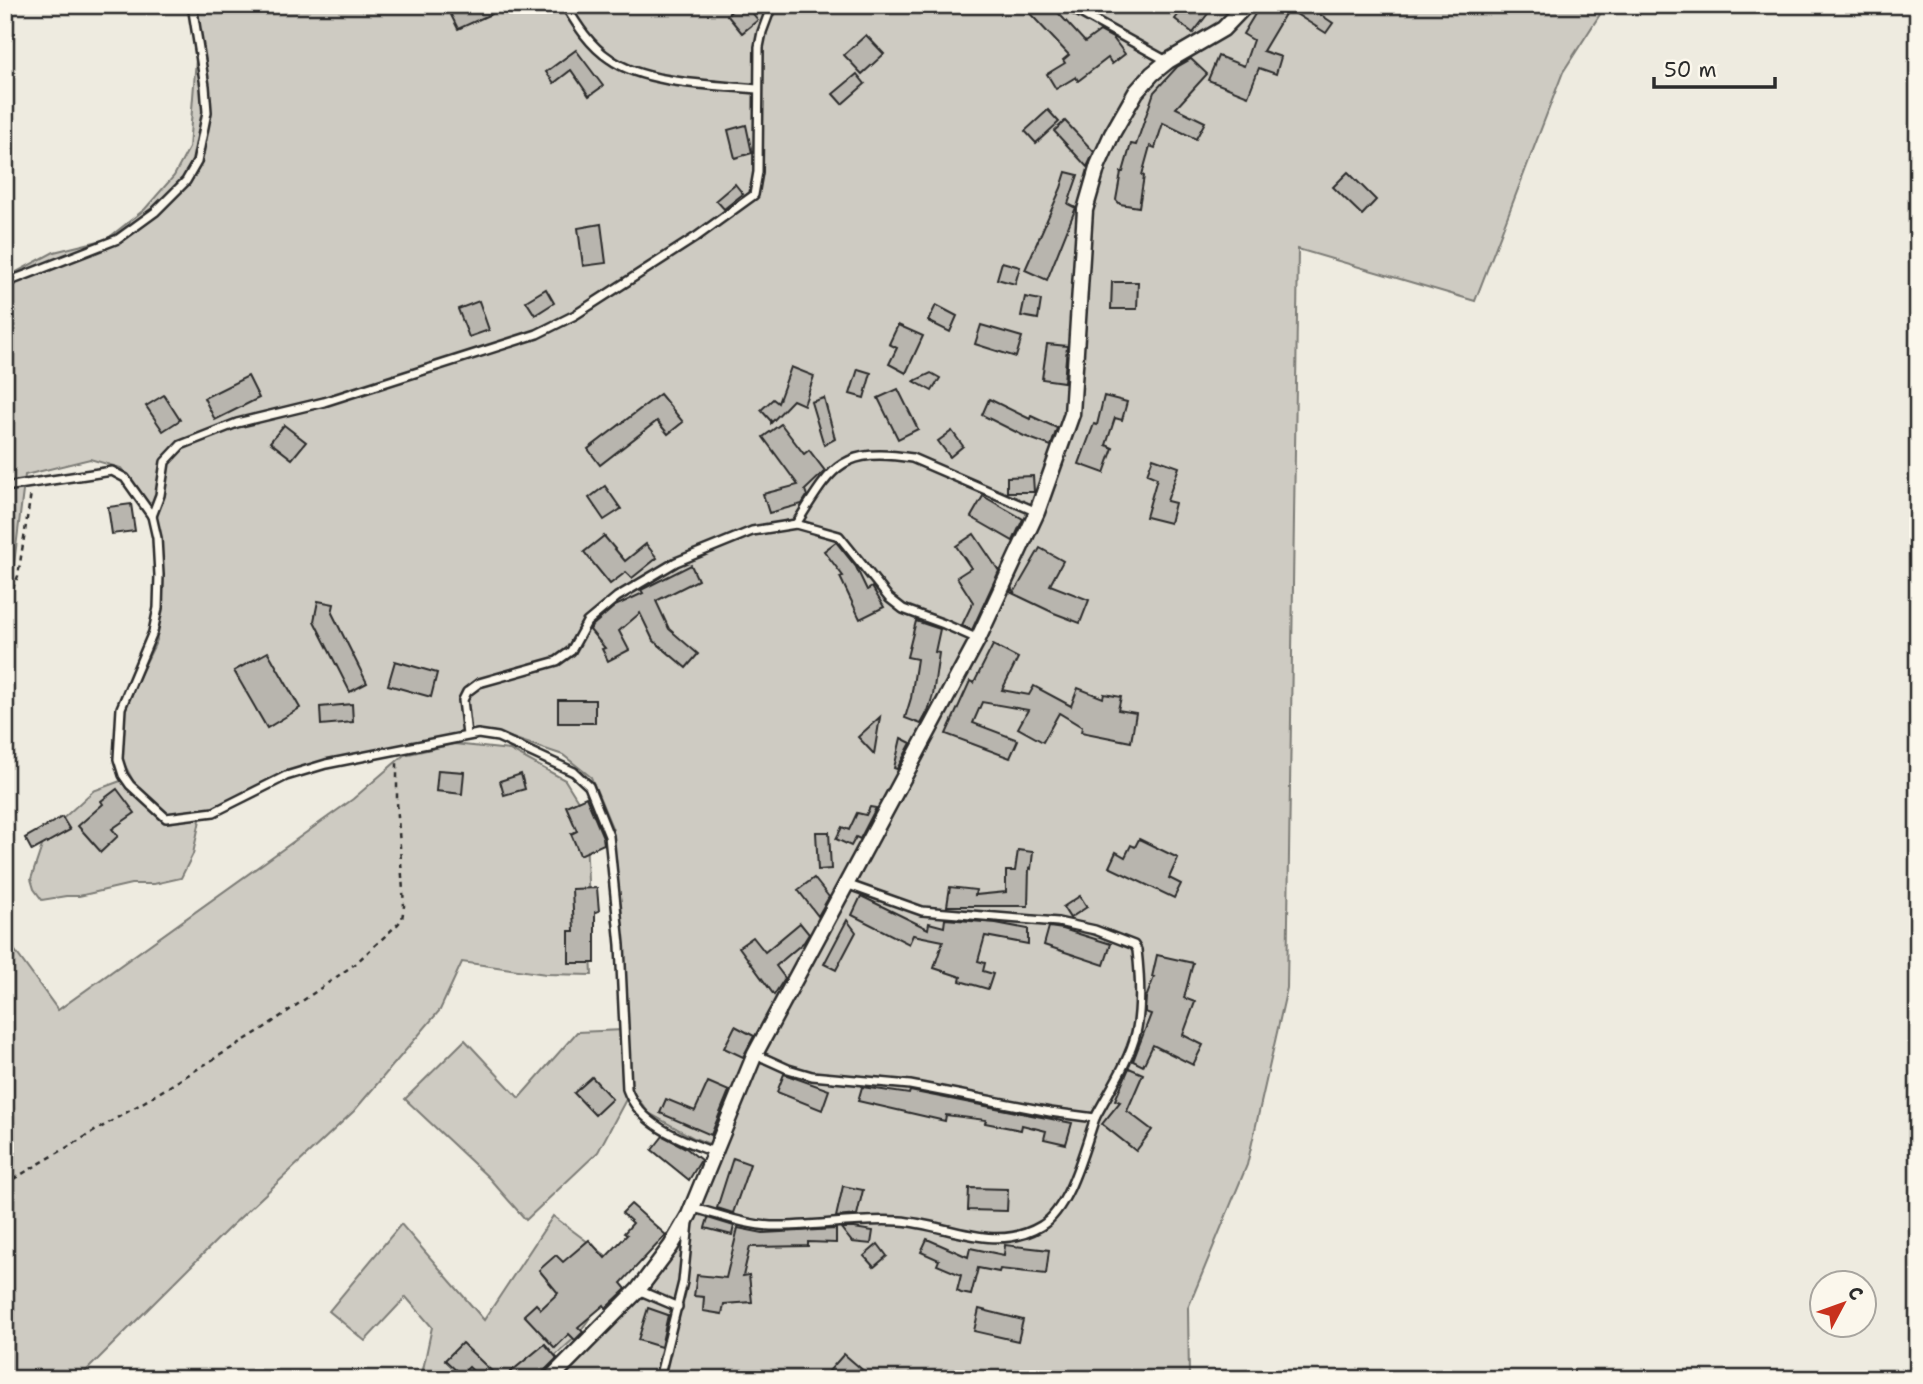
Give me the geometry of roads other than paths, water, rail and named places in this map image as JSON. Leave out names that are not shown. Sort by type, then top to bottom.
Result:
[{"type":"street","points":[[550,1379],[638,1290],[671,1247],[691,1211],[755,1054],[978,639],[1037,512],[1072,414],[1089,192],[1112,134],[1136,92],[1152,74],[1168,61],[1223,29],[1246,5]]},
{"type":"lane","points":[[5,283],[118,239],[155,212],[186,181],[197,162],[207,112],[192,5]]},
{"type":"lane","points":[[565,5],[593,46],[627,70],[691,83],[758,89]]},
{"type":"lane","points":[[152,516],[160,495],[165,462],[181,445],[237,423],[324,402],[537,334],[575,315],[696,237],[756,193],[760,39],[772,5]]},
{"type":"lane","points":[[1066,5],[1168,61]]},
{"type":"lane","points":[[796,524],[822,482],[833,470],[863,455],[912,458],[1037,512]]},
{"type":"lane","points":[[5,487],[107,470],[124,478],[152,516],[157,538],[159,575],[156,621],[121,708],[120,768],[140,797],[169,819],[223,808],[296,772],[362,755],[467,735],[488,734],[498,737],[574,772],[589,786],[606,827],[610,846],[620,944],[627,1089],[630,1099],[653,1123],[687,1142],[716,1153]]},
{"type":"lane","points":[[467,735],[463,700],[471,688],[479,683],[557,661],[572,651],[583,627],[617,597],[676,562],[752,531],[796,524],[839,536],[889,598],[903,610],[978,639]]},
{"type":"lane","points":[[659,1379],[683,1282],[691,1211],[769,1226],[887,1220],[918,1223],[980,1238],[1017,1234],[1040,1226],[1059,1208],[1096,1118],[1136,1032],[1140,990],[1137,950],[1134,945],[1096,930],[1058,922],[922,911],[846,884]]},
{"type":"lane","points":[[755,1054],[788,1069],[812,1076],[911,1085],[1050,1112],[1096,1118]]},
{"type":"lane","points":[[638,1290],[678,1307]]}]
